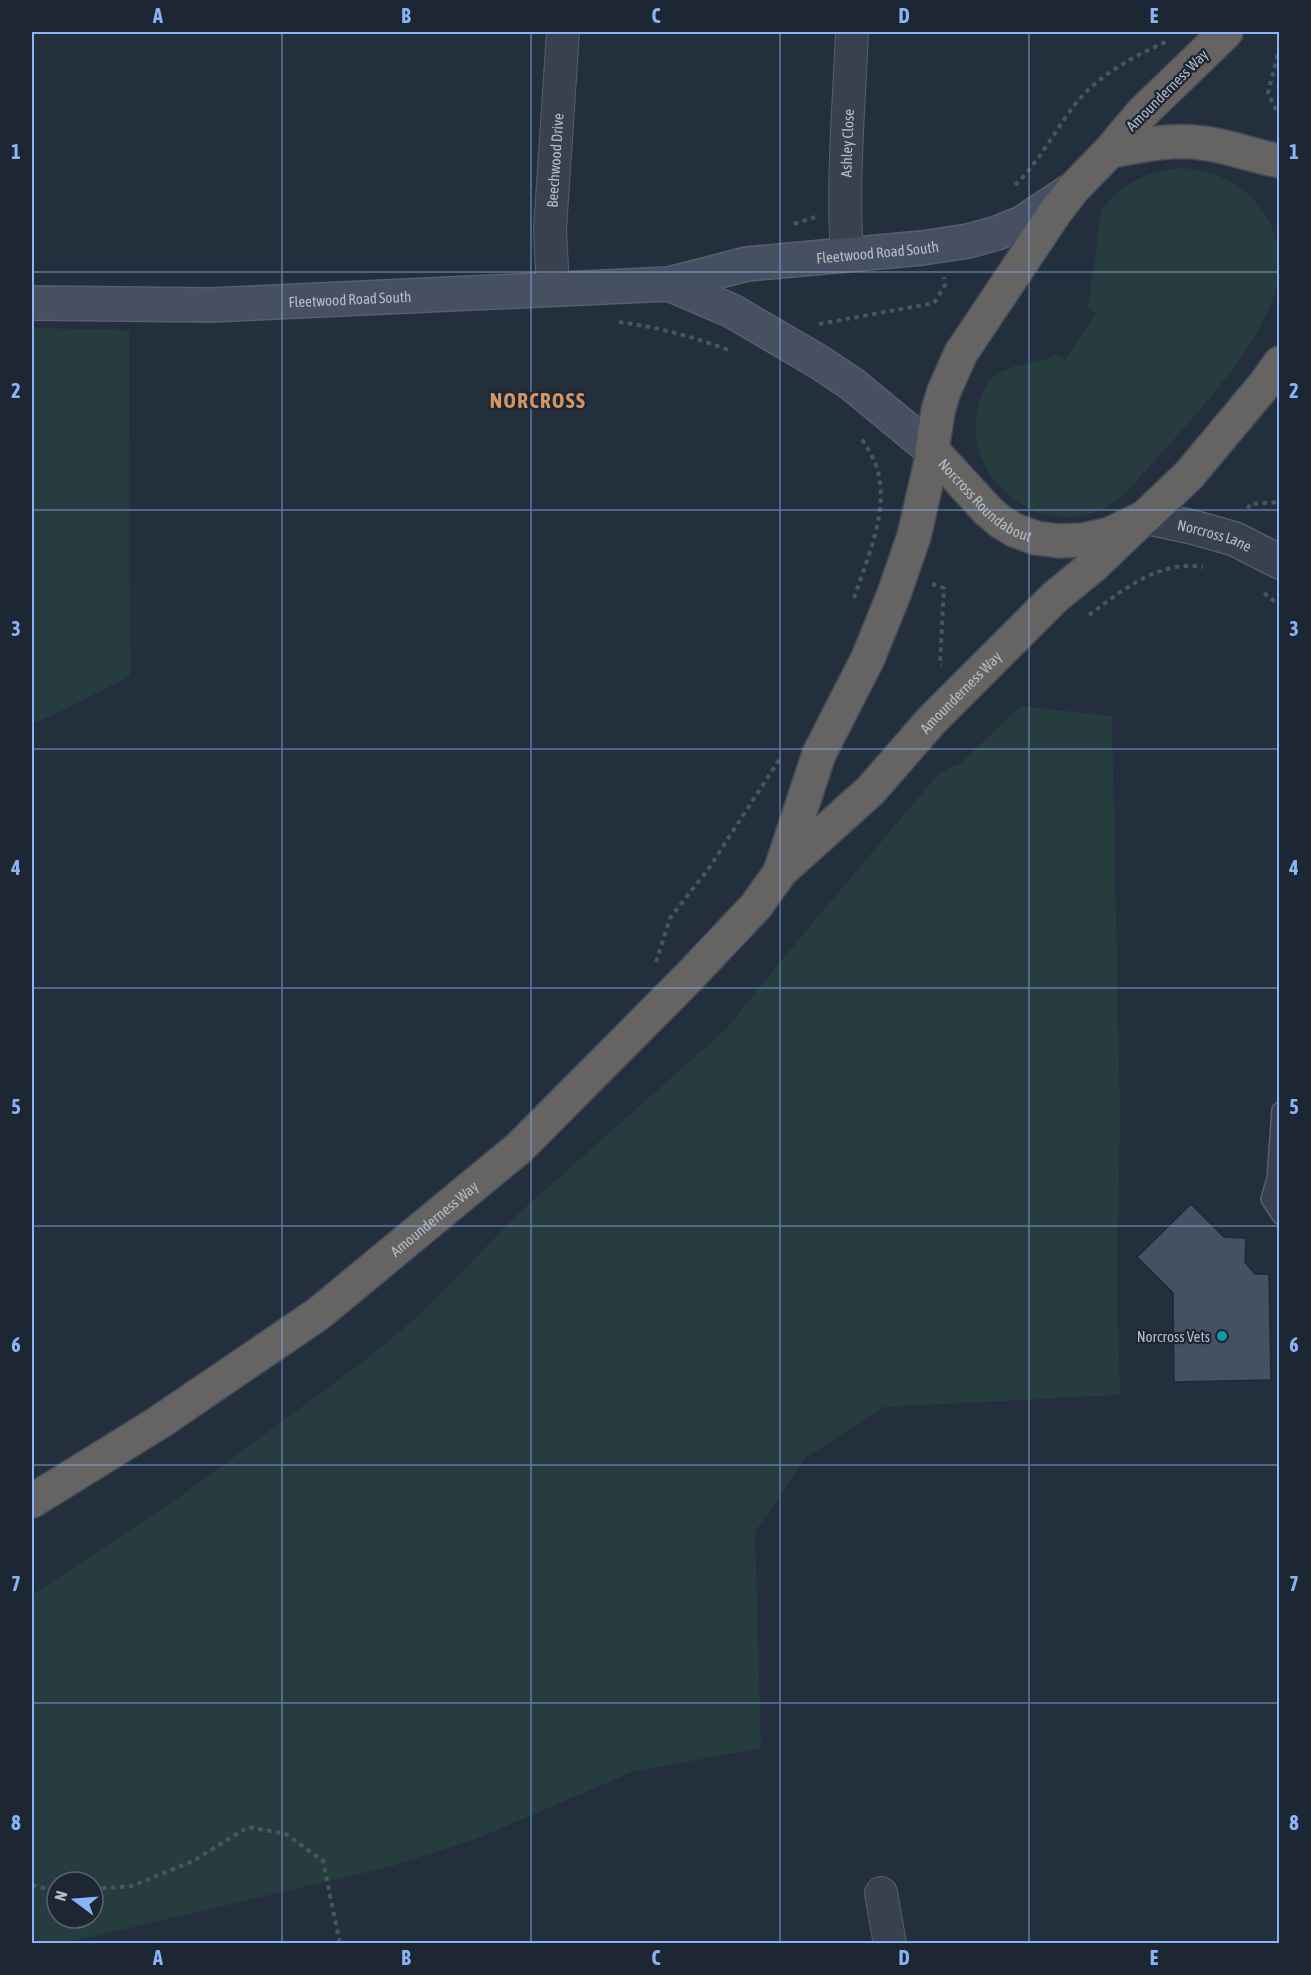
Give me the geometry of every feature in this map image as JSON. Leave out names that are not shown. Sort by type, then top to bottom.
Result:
[{"type":"highway","name":"Amounderness Way","points":[[1110,151],[1142,113],[1226,32]]},
{"type":"highway","points":[[1110,151],[1155,143],[1200,142],[1280,161]]},
{"type":"highway","name":"Norcross Roundabout","points":[[1110,151],[1074,188],[1045,227],[961,353],[941,401],[933,451],[975,498],[1000,522],[1014,530],[1036,538],[1059,541],[1083,540],[1110,534],[1144,518],[1189,476],[1280,363]]},
{"type":"highway","name":"Amounderness Way","points":[[781,871],[819,754],[868,658],[901,573],[914,536],[933,451]]},
{"type":"highway","name":"Amounderness Way","points":[[32,1501],[158,1424],[318,1314],[519,1148],[687,979],[756,906],[781,871],[871,790],[931,720],[1055,597],[1094,565],[1144,518]]},
{"type":"main road","name":"Fleetwood Road South","points":[[32,303],[212,305],[669,284],[747,264],[942,246],[987,236],[1022,223],[1074,188]]},
{"type":"main road","name":"Fleetwood Road South","points":[[669,284],[732,311],[802,352],[852,384],[933,451]]},
{"type":"street","name":"Beechwood Drive","points":[[553,289],[550,229],[563,32]]},
{"type":"street","name":"Ashley Close","points":[[847,254],[844,182],[852,32]]},
{"type":"street","name":"Norcross Lane","points":[[1144,518],[1192,527],[1236,539],[1280,562]]},
{"type":"street","points":[[881,1893],[890,1944]]},
{"type":"lane","points":[[1280,1110],[1275,1179],[1269,1199],[1280,1216]]},
{"type":"path","points":[[1008,190],[1030,170],[1077,103],[1094,85],[1117,67],[1178,36]]},
{"type":"path","points":[[1280,46],[1268,93],[1280,118]]},
{"type":"path","points":[[785,225],[803,222],[813,217]]},
{"type":"path","points":[[802,352],[817,324],[934,303],[945,285],[942,246]]},
{"type":"path","points":[[608,320],[643,325],[712,344],[738,354]]},
{"type":"path","points":[[852,604],[875,533],[880,508],[876,467],[857,432]]},
{"type":"path","points":[[866,562],[944,588],[940,663],[964,688]]},
{"type":"path","points":[[1086,618],[1128,587],[1154,573],[1176,566],[1208,568]]},
{"type":"path","points":[[1257,588],[1280,606]]},
{"type":"path","points":[[670,918],[709,868],[782,755]]},
{"type":"path","points":[[105,1888],[132,1886],[193,1861],[248,1827],[286,1834],[323,1861],[340,1944]]},
{"type":"green space","points":[[1181,168],[1204,171],[1225,179],[1244,191],[1260,207],[1274,233],[1280,262],[1278,281],[1269,308],[1255,336],[1216,391],[1119,499],[1105,508],[1079,516],[1054,516],[1030,509],[1009,495],[992,477],[980,455],[976,430],[979,403],[984,390],[997,374],[1011,368],[1051,358],[1055,354],[1065,360],[1096,313],[1088,308],[1101,211],[1118,193],[1136,180],[1157,172]]},
{"type":"green space","points":[[32,328],[129,330],[130,676],[32,724]]},
{"type":"green space","points":[[1020,706],[1112,716],[1120,1115],[1117,1285],[1120,1395],[884,1407],[805,1458],[755,1532],[761,1748],[632,1772],[478,1838],[389,1867],[65,1943],[32,1943],[32,1595],[185,1493],[364,1361],[422,1313],[519,1213],[727,1028],[940,772],[960,764]]},
{"type":"building","name":"Norcross Vets","points":[[1191,1204],[1224,1237],[1246,1238],[1245,1262],[1255,1274],[1269,1274],[1271,1380],[1174,1382],[1173,1293],[1137,1257]]},
{"type":"place","name":"Norcross Vets","points":[[1222,1336]]},
{"type":"district","name":"NORCROSS","points":[[538,400]]}]
